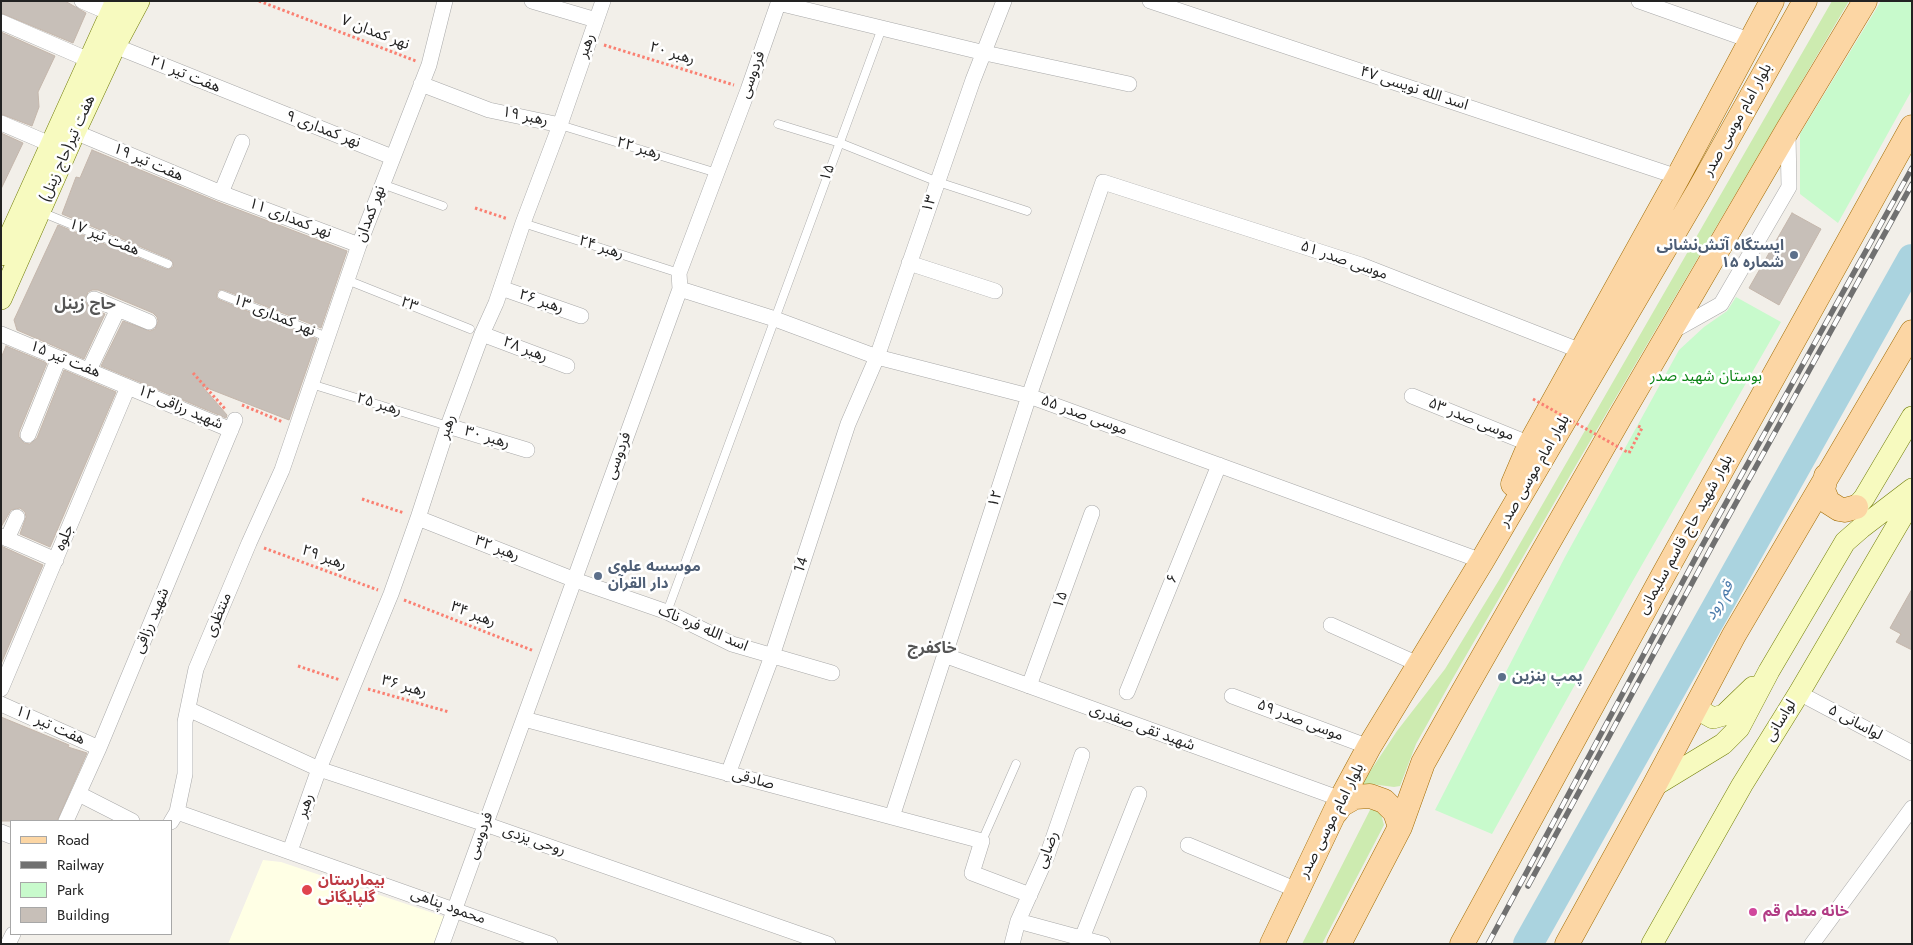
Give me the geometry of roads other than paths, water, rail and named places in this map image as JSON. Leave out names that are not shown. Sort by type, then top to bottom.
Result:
[{"type":"main road","name":"هفت تیر(حاج زینل)","points":[[1,299],[75,132],[115,46],[139,1]]},
{"type":"main road","points":[[1482,561],[1530,444],[1678,177],[1772,1]]},
{"type":"main road","name":"بلوار امام موسی صدر","points":[[1272,944],[1336,808],[1369,747],[1482,561],[1689,207],[1805,1]]},
{"type":"main road","points":[[1340,944],[1400,827],[1423,763],[1668,334],[1864,1]]},
{"type":"main road","name":"هفت تیر(حاج زینل)","points":[[1,255],[6,234],[113,7]]},
{"type":"main road","name":"بلوار شهید حاج قاسم سلیمانی","points":[[1462,944],[1665,572],[1912,127]]},
{"type":"main road","points":[[1567,944],[1734,635],[1912,332]]},
{"type":"main road","points":[[1826,476],[1823,490],[1828,502],[1839,509],[1845,510],[1856,507],[1864,498],[1912,417]]},
{"type":"main road","points":[[1654,786],[1723,744],[1739,728],[1769,672],[1845,542],[1912,489]]},
{"type":"main road","name":"لواسانی","points":[[1652,944],[1742,785],[1799,694],[1912,500]]},
{"type":"main road","points":[[1695,708],[1713,718],[1724,714],[1769,672]]},
{"type":"main road","points":[[1336,808],[1355,797],[1370,796],[1384,801],[1395,812],[1400,827]]},
{"type":"street","points":[[82,1],[113,7]]},
{"type":"street","name":"نهر کمدان","points":[[296,427],[359,245],[429,65],[445,1]]},
{"type":"street","points":[[532,1],[596,20]]},
{"type":"street","name":"رهبر","points":[[290,851],[319,769],[390,594],[418,518],[476,332],[502,288],[523,223],[560,125],[603,1]]},
{"type":"street","name":"۱۳","points":[[877,356],[973,80],[1004,1]]},
{"type":"street","name":"۴۷ اسد الله نویسی","points":[[1150,1],[1678,177]]},
{"type":"street","points":[[1639,1],[1752,41]]},
{"type":"street","points":[[779,2],[882,28],[1129,84]]},
{"type":"street","name":"فردوسی","points":[[442,944],[548,656],[662,334],[680,289],[679,273],[779,2]]},
{"type":"street","points":[[1,22],[89,60]]},
{"type":"street","name":"هفت تیر ۲۱","points":[[115,46],[254,103]]},
{"type":"street","name":"رهبر ۱۹","points":[[421,84],[489,110],[560,125]]},
{"type":"street","name":"نهر کمداری ۹","points":[[254,103],[392,158]]},
{"type":"street","points":[[1,123],[50,144]]},
{"type":"street","name":"هفت تیر ۱۹","points":[[75,132],[221,193]]},
{"type":"street","points":[[221,193],[242,142]]},
{"type":"street","name":"موسی صدر ۵۱","points":[[1103,182],[1361,265],[1581,351]]},
{"type":"street","name":"۱۲","points":[[892,818],[1029,396],[1103,182]]},
{"type":"street","name":"نهر کمداری ۱۱","points":[[221,193],[359,245]]},
{"type":"street","points":[[909,263],[995,291]]},
{"type":"street","name":"رهبر ۲۶","points":[[502,288],[580,316]]},
{"type":"street","name":"موسی صدر ۵۵","points":[[680,289],[775,319],[877,356],[1029,396],[1482,561]]},
{"type":"street","points":[[94,299],[150,322]]},
{"type":"street","points":[[89,370],[118,309]]},
{"type":"street","name":"رهبر ۲۸","points":[[476,332],[567,366]]},
{"type":"street","name":"هفت تیر ۱۵","points":[[1,334],[128,386]]},
{"type":"street","name":"14","points":[[728,774],[772,656],[848,424],[877,356]]},
{"type":"street","points":[[28,435],[59,358]]},
{"type":"street","name":"شهید رزاقی ۱۲","points":[[128,386],[233,425]]},
{"type":"street","name":"جلوه","points":[[1,689],[128,386]]},
{"type":"street","name":"موسی صدر ۵۳","points":[[1412,396],[1530,444]]},
{"type":"street","name":"شهید رزاقی","points":[[66,820],[99,748],[233,425]]},
{"type":"street","name":"رهبر ۳۰","points":[[448,426],[527,450]]},
{"type":"street","name":"منتظری","points":[[174,817],[184,774],[185,722],[196,669],[282,470],[296,427]]},
{"type":"street","name":"۶","points":[[1127,692],[1219,465]]},
{"type":"street","name":"۱۵","points":[[1029,686],[1092,513]]},
{"type":"street","points":[[17,517],[4,537],[56,560]]},
{"type":"street","name":"رهبر ۳۲","points":[[418,518],[575,580]]},
{"type":"street","name":"اسد الله فره ناک","points":[[575,580],[666,612],[732,644],[832,674]]},
{"type":"street","points":[[1331,625],[1418,664]]},
{"type":"street","name":"شهید تقی صفدری","points":[[944,655],[1029,686],[1336,808]]},
{"type":"street","name":"لواسانی ۵","points":[[1799,694],[1912,753]]},
{"type":"street","name":"موسی صدر ۵۹","points":[[1232,696],[1369,747]]},
{"type":"street","name":"هفت تیر ۱۱","points":[[1,704],[99,748]]},
{"type":"street","name":"روحی یزدی","points":[[188,709],[319,769],[485,824],[828,944]]},
{"type":"street","name":"صادقی","points":[[524,719],[982,842]]},
{"type":"street","name":"رضایی","points":[[1012,944],[1018,921],[1047,856],[1082,754]]},
{"type":"street","points":[[79,794],[130,820]]},
{"type":"street","points":[[1082,938],[1139,794]]},
{"type":"street","points":[[1812,944],[1912,808]]},
{"type":"street","name":"محمود پناهی","points":[[174,817],[290,851],[550,944]]},
{"type":"street","points":[[982,842],[972,873],[1030,895]]},
{"type":"street","points":[[1188,845],[1297,890]]},
{"type":"street","points":[[1018,921],[1103,944]]},
{"type":"lane","name":"۱۵","points":[[666,612],[882,28]]},
{"type":"lane","points":[[778,124],[840,143],[938,182],[1027,210]]},
{"type":"lane","name":"رهبر ۲۲","points":[[560,125],[717,173]]},
{"type":"lane","points":[[382,184],[443,206]]},
{"type":"lane","name":"هفت تیر ۱۷","points":[[40,212],[168,264]]},
{"type":"lane","name":"رهبر ۲۴","points":[[523,223],[679,273]]},
{"type":"lane","name":"۲۳","points":[[347,280],[476,332]]},
{"type":"lane","name":"نهر کمداری ۱۳","points":[[222,294],[327,337]]},
{"type":"lane","name":"رهبر ۲۵","points":[[311,384],[448,426]]},
{"type":"lane","points":[[982,842],[1016,764]]},
{"type":"waterway","name":"قم رود","points":[[1528,944],[1912,259]]},
{"type":"railway","points":[[1488,944],[1702,546],[1912,168]]},
{"type":"railway","points":[[1528,886],[1710,550],[1912,184]]},
{"type":"place","name":"ایستگاه آتش‌نشانی شماره ۱۵","points":[[1794,255]]},
{"type":"place","name":"موسسه علوی دار القرآن","points":[[598,576]]},
{"type":"place","name":"پمپ بنزین","points":[[1502,677]]},
{"type":"place","name":"بیمارستان گلپایگانی","points":[[307,890]]},
{"type":"place","name":"خانه معلم قم","points":[[1753,912]]},
{"type":"district","name":"حاج زینل","points":[[85,305]]},
{"type":"district","name":"خاکفرج","points":[[932,649]]},
{"type":"park label","name":"بوستان شهید صدر","points":[[1706,377]]}]
